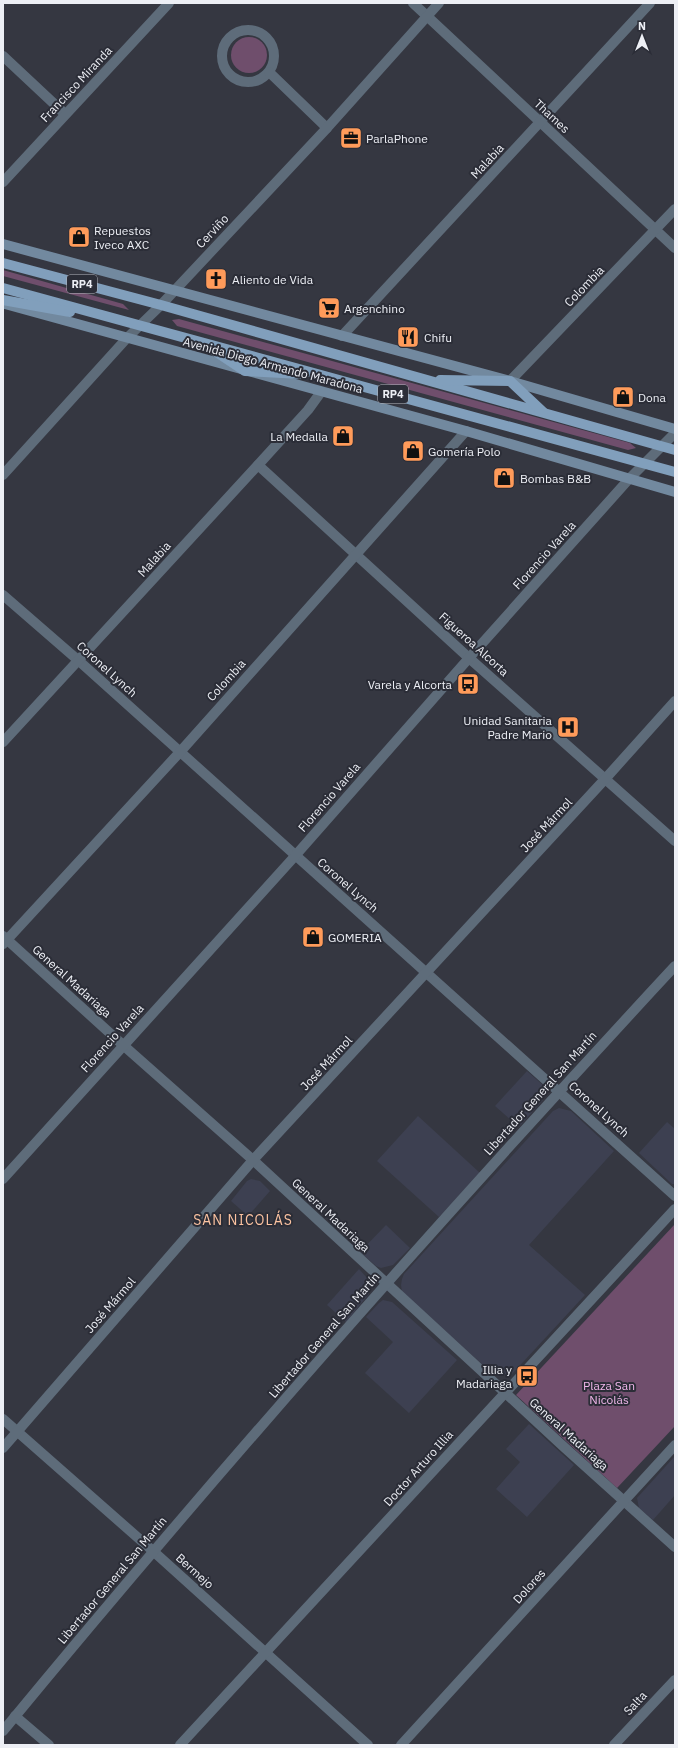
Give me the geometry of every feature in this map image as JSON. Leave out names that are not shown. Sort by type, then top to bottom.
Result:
[{"type":"main road","name":"RP4","points":[[3,263],[161,305],[675,450]]},
{"type":"main road","name":"Avenida Diego Armando Maradona","points":[[3,288],[675,472]]},
{"type":"main road","points":[[3,300],[141,326]]},
{"type":"main road","points":[[200,342],[245,371],[320,374]]},
{"type":"main road","points":[[426,380],[510,381],[545,414]]},
{"type":"street","name":"Francisco Miranda","points":[[3,182],[169,3]]},
{"type":"street","name":"Thames","points":[[413,3],[675,248]]},
{"type":"street","name":"Cerviño","points":[[3,475],[127,338],[161,305],[327,128],[439,3]]},
{"type":"street","name":"Malabia","points":[[342,336],[541,123],[650,3]]},
{"type":"street","points":[[252,29],[261,32],[268,38],[273,46],[275,55],[274,64],[270,72],[264,78],[252,82],[239,81],[232,76],[226,70],[223,63],[223,50],[228,39],[234,33],[243,30],[252,29]]},
{"type":"street","points":[[3,56],[65,114]]},
{"type":"street","points":[[270,72],[327,128]]},
{"type":"street","name":"Colombia","points":[[510,381],[675,209]]},
{"type":"street","points":[[3,244],[510,381],[675,429]]},
{"type":"street","name":"Avenida Diego Armando Maradona","points":[[3,304],[466,432],[675,492]]},
{"type":"street","name":"Malabia","points":[[3,742],[308,410],[321,392]]},
{"type":"street","name":"Colombia","points":[[4,940],[180,752],[466,432]]},
{"type":"street","name":"Florencio Varela","points":[[3,1179],[295,856],[629,479],[675,433]]},
{"type":"street","name":"Figueroa Alcorta","points":[[258,465],[469,658],[606,778],[675,841]]},
{"type":"street","name":"Coronel Lynch","points":[[3,595],[427,972],[675,1196]]},
{"type":"street","name":"José Mármol","points":[[3,1448],[253,1160],[606,778],[675,701]]},
{"type":"street","name":"General Madariaga","points":[[4,940],[253,1160],[505,1393],[675,1547]]},
{"type":"street","name":"Libertador General San Martín","points":[[4,1729],[153,1551],[386,1283],[559,1091],[675,966]]},
{"type":"street","name":"Doctor Arturo Illia","points":[[180,1745],[266,1654],[675,1209]]},
{"type":"street","name":"Bermejo","points":[[3,1419],[153,1551],[368,1745]]},
{"type":"street","name":"Dolores","points":[[401,1745],[675,1444]]},
{"type":"street","name":"Salta","points":[[614,1745],[675,1680]]},
{"type":"street","points":[[15,1716],[49,1745]]},
{"type":"shaded area","points":[[527,1071],[544,1086],[545,1095],[543,1100],[519,1127],[495,1106]]},
{"type":"shaded area","points":[[559,1108],[571,1111],[614,1151],[529,1245],[585,1295],[512,1374],[495,1376],[402,1292],[402,1279],[404,1274],[553,1111]]},
{"type":"shaded area","points":[[418,1116],[480,1173],[439,1217],[377,1161]]},
{"type":"shaded area","points":[[667,1122],[675,1129],[675,1184],[672,1184],[639,1153]]},
{"type":"shaded area","points":[[251,1179],[260,1181],[270,1191],[248,1216],[231,1201],[247,1181]]},
{"type":"shaded area","points":[[386,1225],[410,1248],[393,1265],[381,1268],[376,1266],[360,1252]]},
{"type":"shaded area","points":[[359,1269],[368,1279],[370,1288],[369,1294],[346,1322],[327,1305]]},
{"type":"shaded area","points":[[383,1300],[392,1302],[457,1360],[409,1413],[365,1373],[393,1342],[366,1317]]},
{"type":"shaded area","points":[[529,1424],[574,1465],[527,1517],[496,1489],[520,1462],[506,1449]]},
{"type":"shaded area","points":[[675,1456],[675,1495],[653,1520],[639,1508],[637,1498]]},
{"type":"green space","points":[[249,37],[262,42],[267,55],[262,68],[249,73],[236,68],[231,55],[236,42]]},
{"type":"green space","points":[[3,270],[123,304],[129,310],[3,276]]},
{"type":"green space","points":[[179,319],[630,443],[636,448],[628,450],[177,326],[172,320]]},
{"type":"green space","name":"Plaza San Nicolás","points":[[675,1224],[675,1426],[617,1488],[516,1395]]},
{"type":"place","name":"ParlaPhone","points":[[351,138]]},
{"type":"place","name":"Repuestos Iveco AXC","points":[[79,237]]},
{"type":"place","name":"Aliento de Vida","points":[[216,279]]},
{"type":"place","name":"Argenchino","points":[[329,308]]},
{"type":"place","name":"Chifu","points":[[408,337]]},
{"type":"place","name":"Dona","points":[[623,397]]},
{"type":"place","name":"La Medalla","points":[[343,436]]},
{"type":"place","name":"Gomería Polo","points":[[413,451]]},
{"type":"place","name":"Bombas B&B","points":[[504,478]]},
{"type":"place","name":"Varela y Alcorta","points":[[468,684]]},
{"type":"place","name":"Unidad Sanitaria Padre Mario","points":[[568,727]]},
{"type":"place","name":"GOMERIA","points":[[313,937]]},
{"type":"place","name":"Illia y Madariaga","points":[[527,1376]]},
{"type":"district","name":"SAN NICOLÁS","points":[[243,1220]]}]
